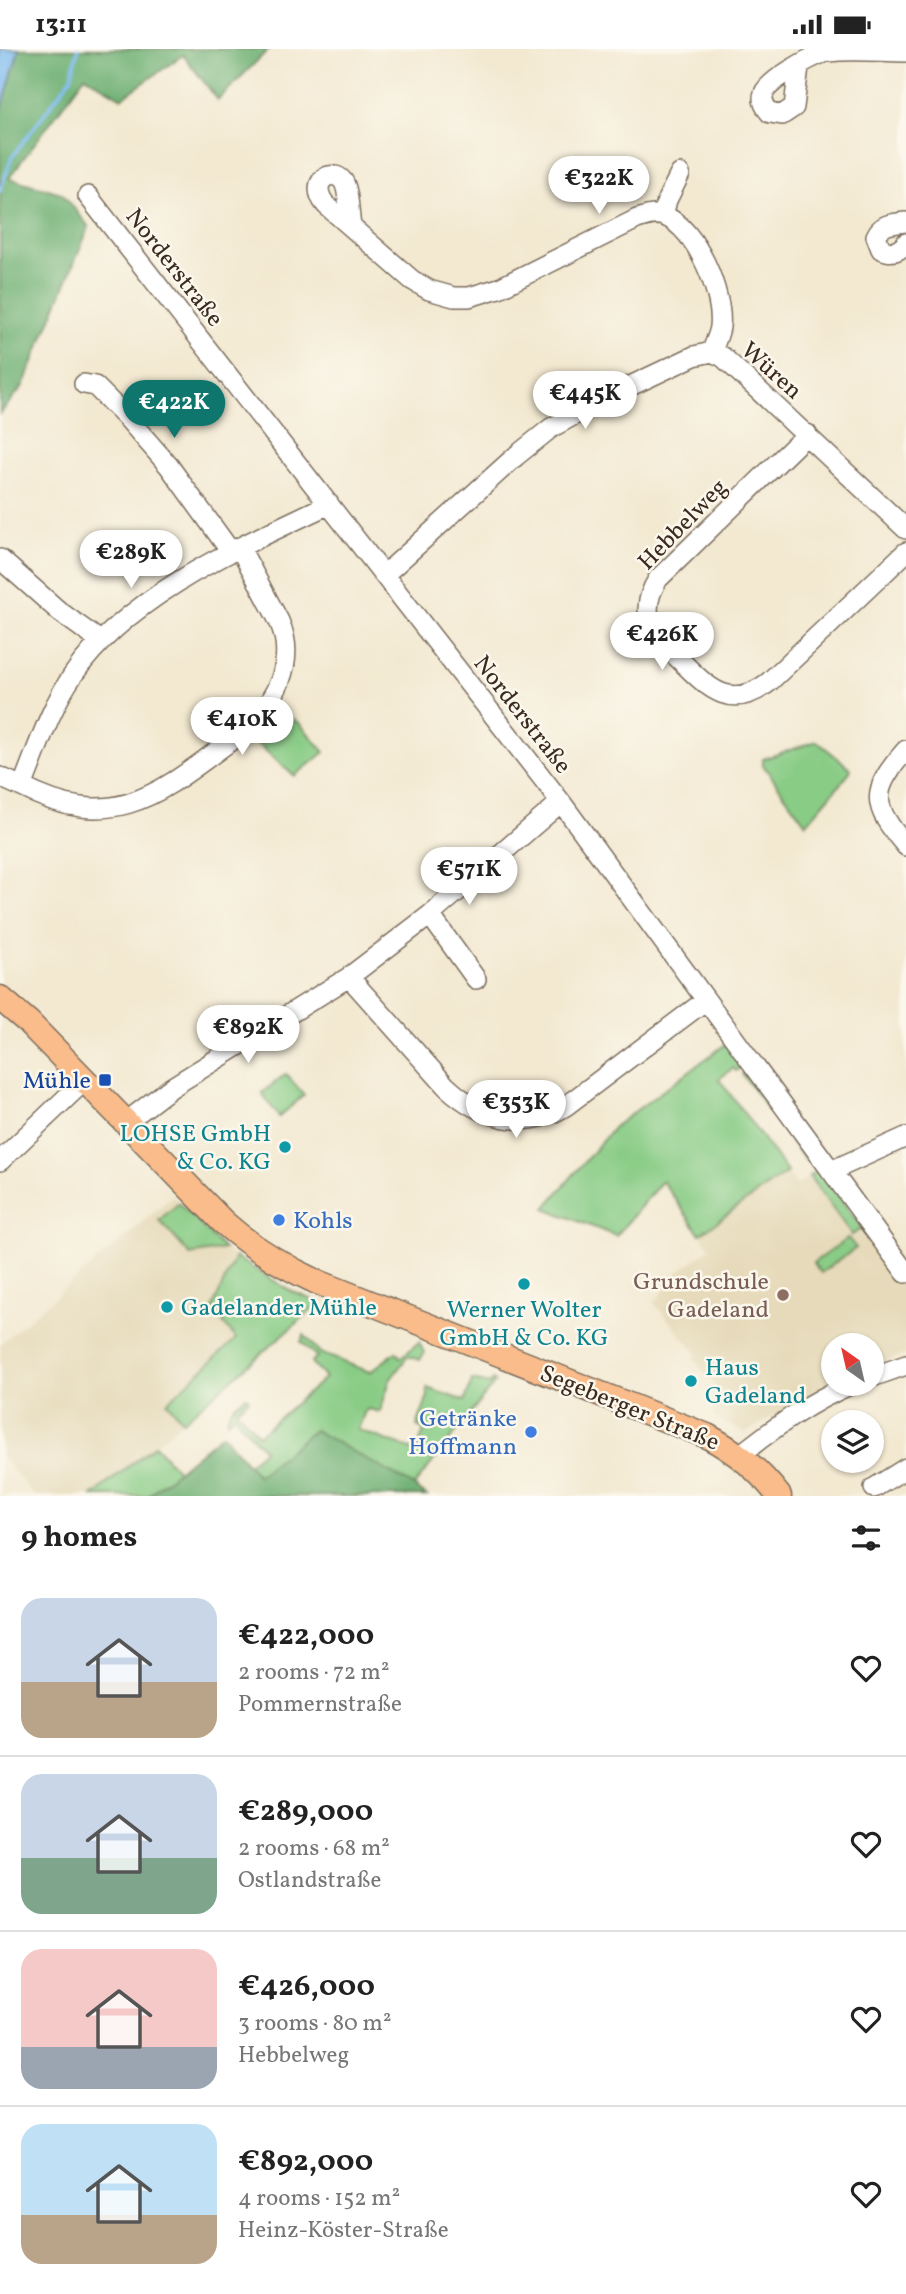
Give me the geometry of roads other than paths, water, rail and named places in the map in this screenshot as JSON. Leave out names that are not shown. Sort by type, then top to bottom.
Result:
[{"type":"main road","name":"Segeberger Straße","points":[[0,998],[28,1022],[222,1222],[243,1240],[294,1271],[706,1436],[740,1455],[764,1476],[779,1496]]},
{"type":"street","points":[[799,66],[812,57],[829,52],[906,52]]},
{"type":"street","points":[[663,216],[680,174]]},
{"type":"street","name":"Norderstraße","points":[[88,195],[561,802],[906,1273]]},
{"type":"street","points":[[351,226],[419,285],[440,294],[469,297],[499,288],[637,219],[650,215],[663,216],[674,222],[693,243],[712,277],[720,326],[712,352]]},
{"type":"street","points":[[906,222],[888,224],[880,228],[876,236],[881,249],[888,252],[897,251],[906,243]]},
{"type":"street","name":"Würen","points":[[384,575],[516,456],[551,428],[674,365],[712,352],[723,357],[906,529]]},
{"type":"street","points":[[0,777],[61,804],[91,809],[121,806],[141,800],[160,791],[255,721],[279,686],[285,661],[286,648],[279,621],[235,549],[149,442],[95,386],[84,384]]},
{"type":"street","name":"Hebbelweg","points":[[807,434],[659,579],[653,588],[648,607],[650,625],[661,642],[705,685],[726,695],[748,695],[769,683],[906,552]]},
{"type":"street","points":[[22,787],[71,677],[100,641],[136,611],[235,549],[329,504]]},
{"type":"street","points":[[0,559],[42,597],[100,641]]},
{"type":"street","points":[[906,750],[886,774],[879,799],[887,824],[906,846]]},
{"type":"street","points":[[126,1122],[172,1087],[349,977],[430,915],[561,802]]},
{"type":"street","points":[[430,915],[475,979]]},
{"type":"street","points":[[349,977],[446,1086],[461,1099],[489,1114],[524,1120],[544,1117],[567,1105],[706,1000]]},
{"type":"street","points":[[0,1161],[85,1080]]},
{"type":"street","points":[[831,1171],[906,1137]]},
{"type":"street","points":[[884,1373],[906,1366]]},
{"type":"street","points":[[740,1455],[794,1415],[828,1397]]},
{"type":"street","points":[[874,1488],[906,1468]]},
{"type":"water","points":[[0,49],[19,49],[0,115]]},
{"type":"waterway","points":[[0,191],[12,157],[71,78],[78,49]]},
{"type":"place","name":"Mühle","points":[[105,1080]]},
{"type":"place","name":"LOHSE GmbH & Co. KG","points":[[285,1147]]},
{"type":"place","name":"Kohls","points":[[279,1220]]},
{"type":"place","name":"Werner Wolter GmbH & Co. KG","points":[[524,1284]]},
{"type":"place","name":"Grundschule Gadeland","points":[[783,1295]]},
{"type":"place","name":"Gadelander Mühle","points":[[167,1307]]},
{"type":"place","name":"Haus Gadeland","points":[[691,1381]]},
{"type":"place","name":"Getränke Hoffmann","points":[[531,1432]]}]
